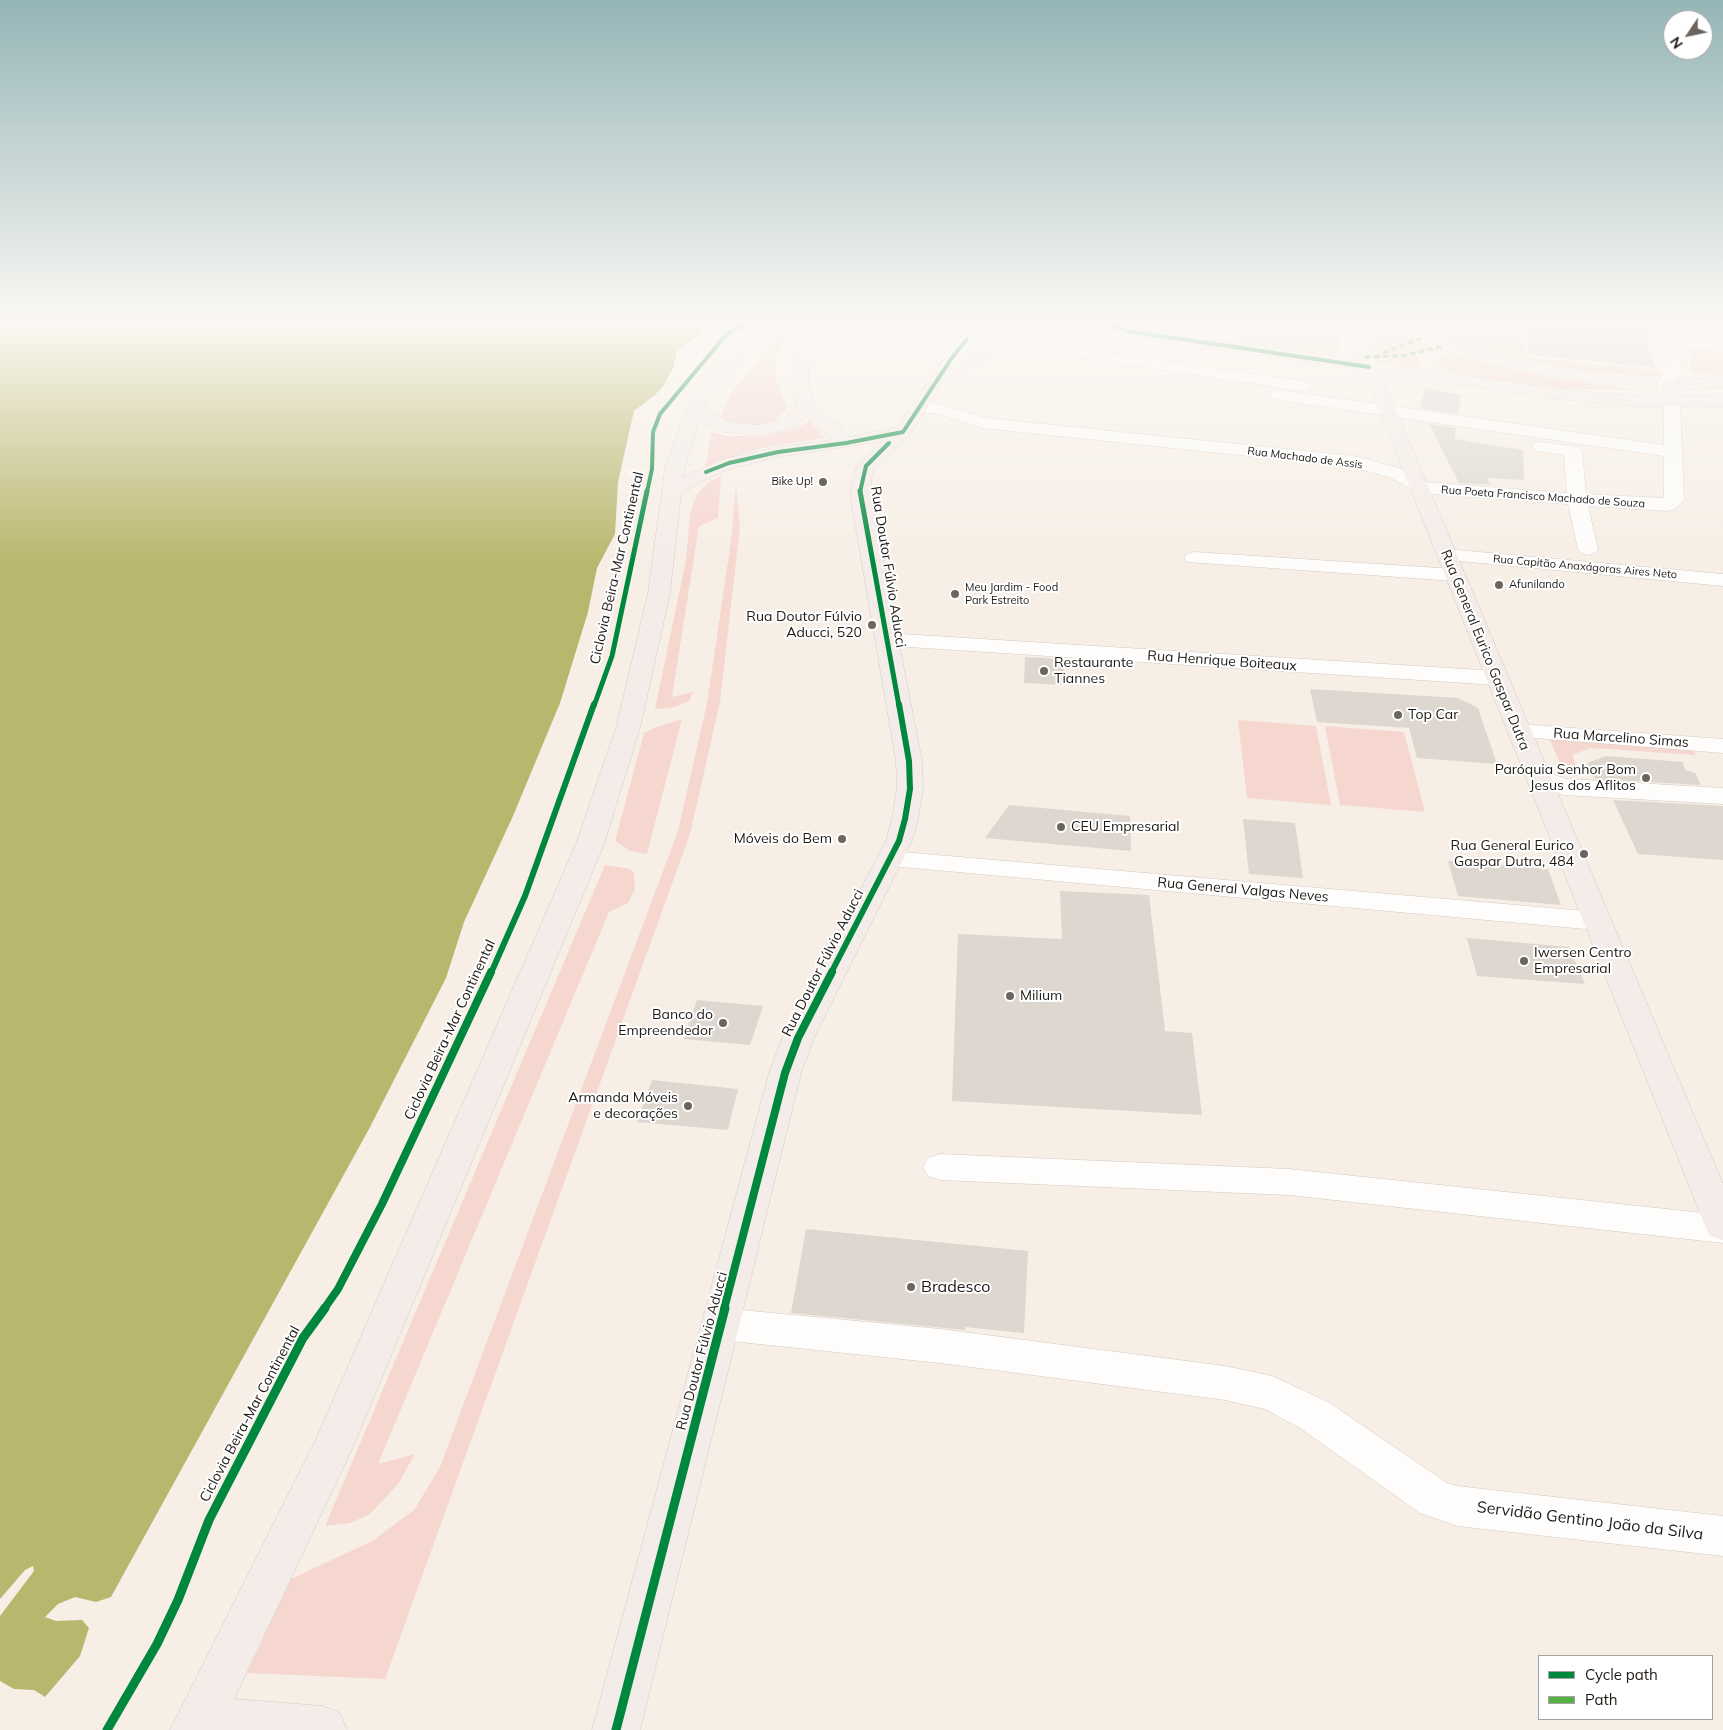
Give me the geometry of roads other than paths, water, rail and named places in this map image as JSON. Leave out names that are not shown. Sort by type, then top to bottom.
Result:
[{"type":"main road","points":[[323,1730],[197,1725],[333,1447],[590,844],[628,728],[659,593],[679,450],[698,403]]},
{"type":"main road","points":[[804,403],[805,406],[846,443]]},
{"type":"main road","name":"Rua Doutor Fúlvio Aducci","points":[[616,1730],[785,1073],[798,1038],[890,859],[903,828],[910,789],[909,761],[860,494],[866,466],[911,420],[923,403]]},
{"type":"main road","points":[[1668,403],[1686,403]]},
{"type":"main road","name":"Rua General Eurico Gaspar Dutra","points":[[1385,405],[1723,1228]]},
{"type":"main road","points":[[696,406],[715,422],[730,428],[758,430],[777,427],[793,420],[805,406]]},
{"type":"main road","points":[[672,491],[701,474],[729,463],[778,452],[846,443],[911,420]]},
{"type":"street","points":[[1358,403],[1385,405],[1573,451],[1577,500],[1588,549]]},
{"type":"street","points":[[1371,403],[1674,452],[1672,403]]},
{"type":"street","name":"Rua Machado de Assis","points":[[911,420],[940,409],[983,423],[1354,462],[1398,474],[1418,488]]},
{"type":"street","name":"Rua Poeta Francisco Machado de Souza","points":[[1418,488],[1668,505],[1674,500],[1674,452]]},
{"type":"street","name":"Rua Capitão Anaxágoras Aires Neto","points":[[1446,555],[1723,580]]},
{"type":"street","points":[[1194,558],[1455,575]]},
{"type":"street","name":"Rua Henrique Boiteaux","points":[[886,640],[1497,678]]},
{"type":"street","name":"Rua Marcelino Simas","points":[[1519,731],[1723,746]]},
{"type":"street","points":[[1538,778],[1564,787],[1723,796]]},
{"type":"street","name":"Rua General Valgas Neves","points":[[890,859],[1597,921]]},
{"type":"street","points":[[940,1166],[1289,1182],[1723,1228]]},
{"type":"street","name":"Servidão Gentino João da Silva","points":[[721,1324],[940,1346],[1225,1383],[1272,1393],[1314,1415],[1435,1499],[1457,1506],[1723,1536]]},
{"type":"place","name":"Bike Up!","points":[[823,482]]},
{"type":"place","name":"Afunilando","points":[[1499,585]]},
{"type":"place","name":"Meu Jardim - Food Park Estreito","points":[[955,594]]},
{"type":"place","name":"Rua Doutor Fúlvio Aducci, 520","points":[[872,625]]},
{"type":"place","name":"Restaurante Tiannes","points":[[1044,671]]},
{"type":"place","name":"Top Car","points":[[1398,715]]},
{"type":"place","name":"Paróquia Senhor Bom Jesus dos Aflitos","points":[[1646,778]]},
{"type":"place","name":"CEU Empresarial","points":[[1061,827]]},
{"type":"place","name":"Móveis do Bem","points":[[842,839]]},
{"type":"place","name":"Rua General Eurico Gaspar Dutra, 484","points":[[1584,854]]},
{"type":"place","name":"Iwersen Centro Empresarial","points":[[1524,961]]},
{"type":"place","name":"Milium","points":[[1010,996]]},
{"type":"place","name":"Banco do Empreendedor","points":[[723,1023]]},
{"type":"place","name":"Armanda Móveis e decorações","points":[[688,1106]]},
{"type":"place","name":"Bradesco","points":[[911,1287]]}]
